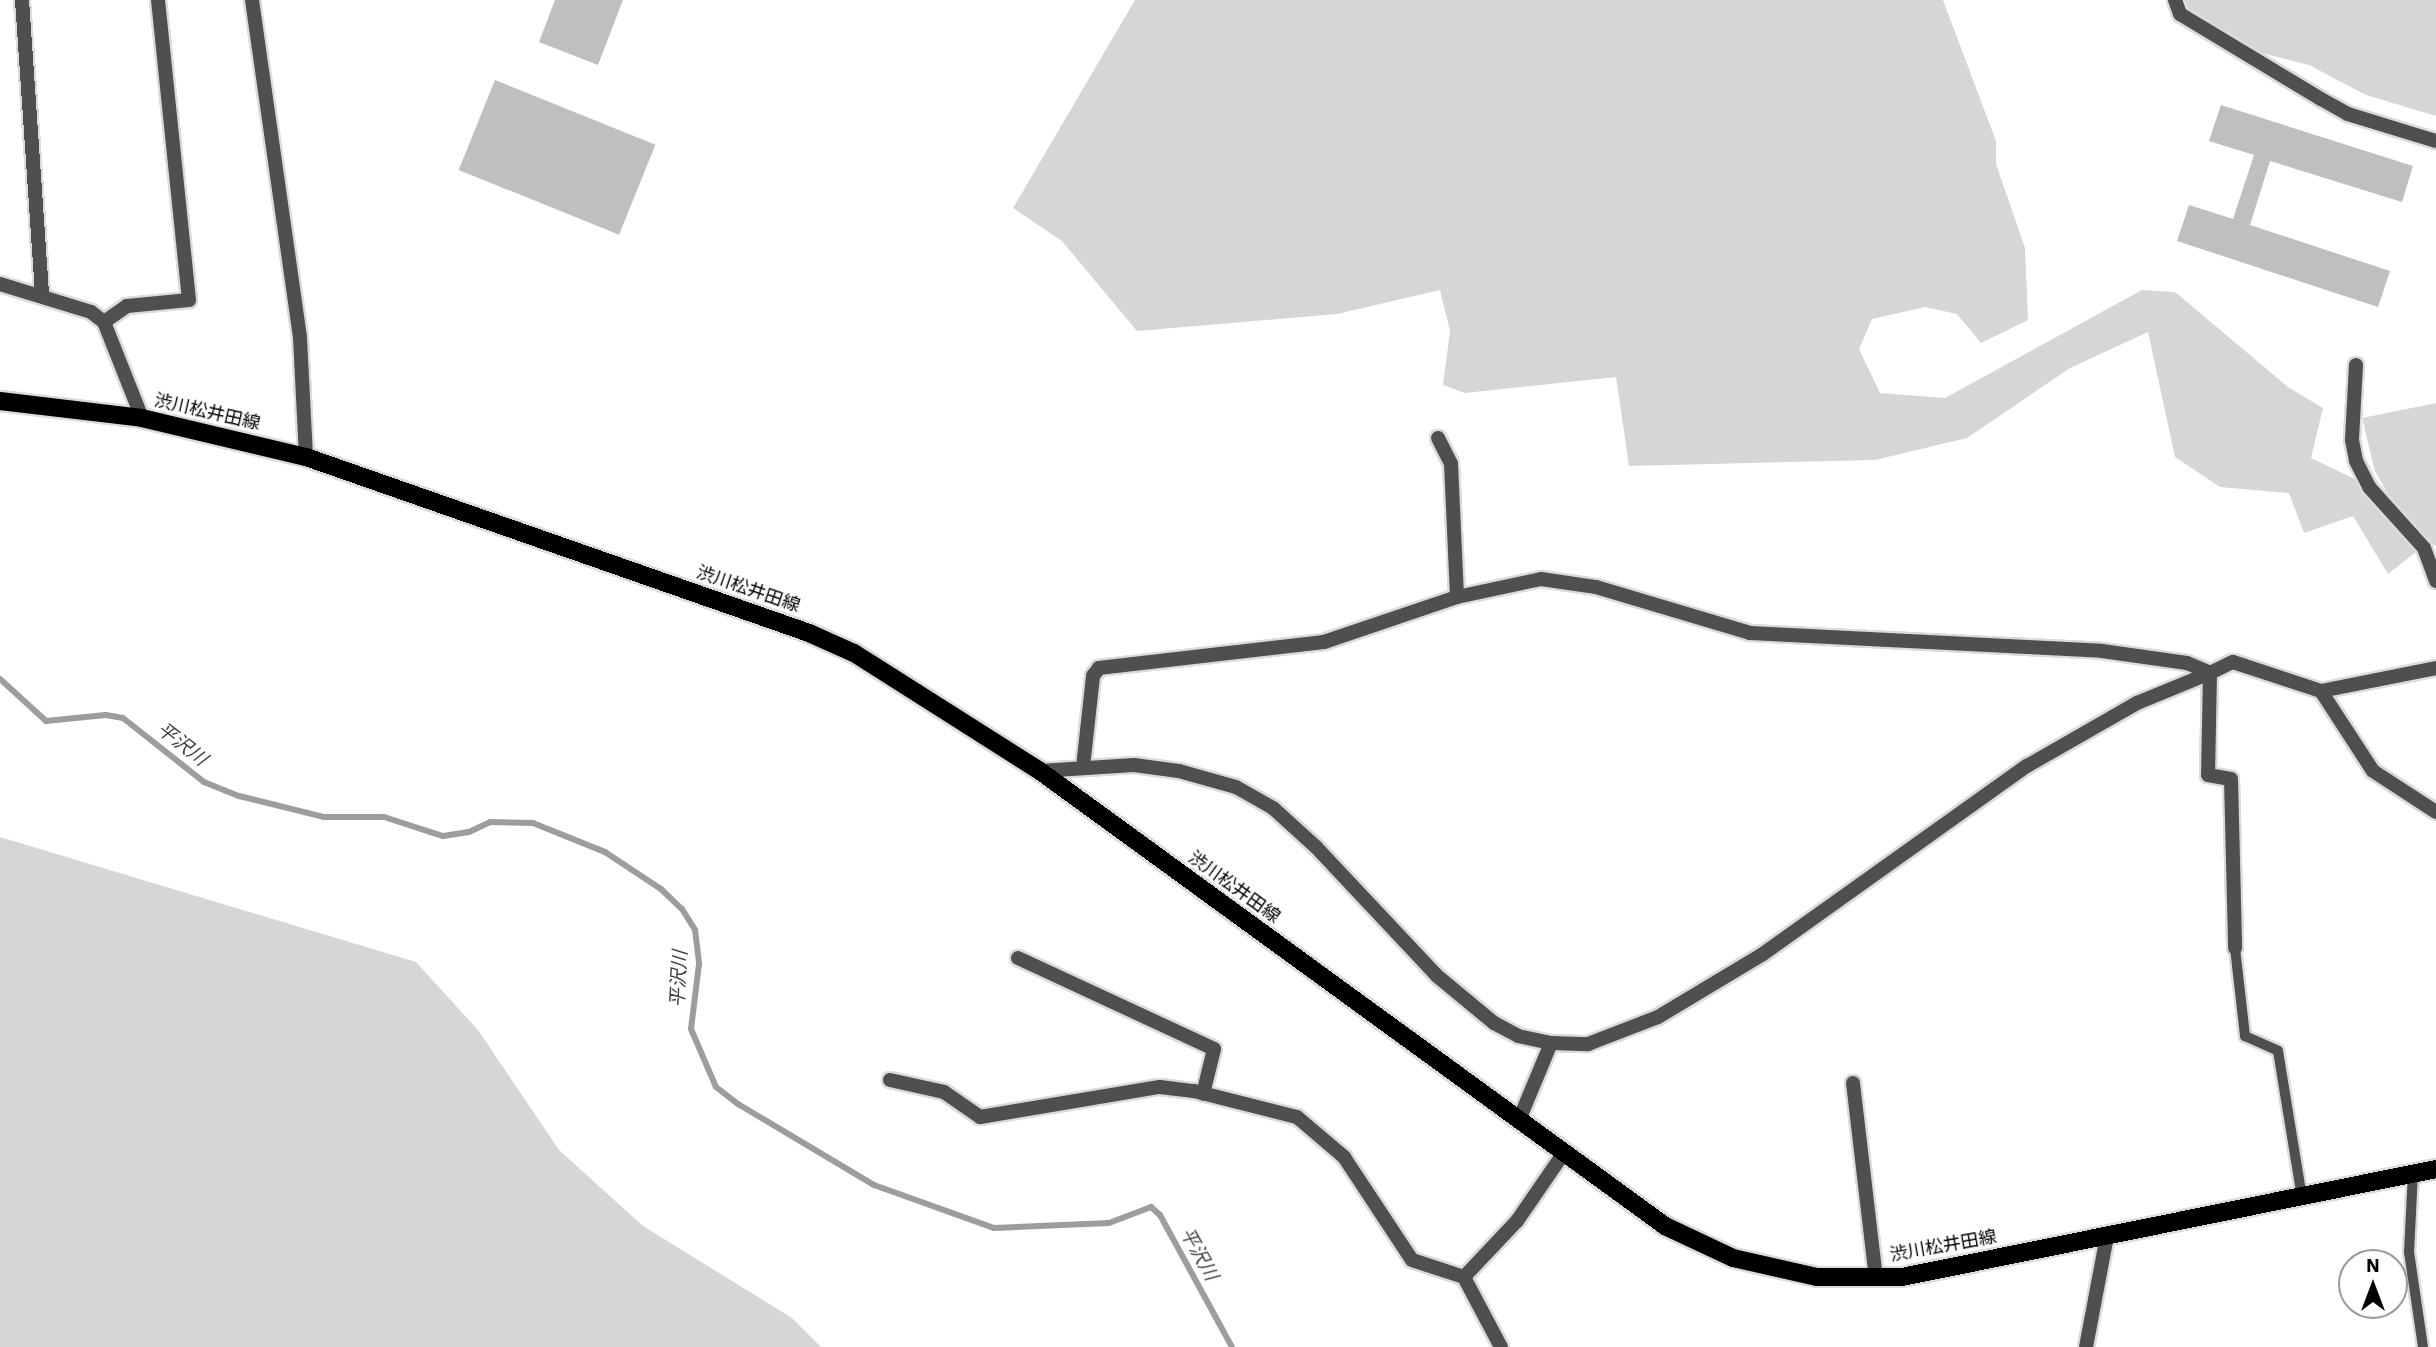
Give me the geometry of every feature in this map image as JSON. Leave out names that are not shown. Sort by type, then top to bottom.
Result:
[{"type":"main road","name":"渋川松井田線","points":[[0,401],[142,418],[306,457],[809,632],[902,680],[1040,771],[1665,1226],[1733,1258],[1818,1277],[1902,1277],[2436,1169]]},
{"type":"street","points":[[22,0],[42,295]]},
{"type":"street","points":[[104,322],[127,306],[189,300],[158,0]]},
{"type":"street","points":[[252,0],[300,338],[306,457]]},
{"type":"street","points":[[2175,0],[2180,14],[2348,114],[2436,141]]},
{"type":"street","points":[[0,285],[42,295],[91,312],[104,322],[142,418]]},
{"type":"street","points":[[2356,365],[2352,440],[2356,461],[2369,487],[2424,548],[2436,581]]},
{"type":"street","points":[[1438,438],[1451,464],[1457,597]]},
{"type":"street","points":[[1083,766],[1093,676],[1099,668],[1324,642],[1457,597],[1541,579],[1565,580],[1750,632],[2102,651],[2187,663],[2210,673]]},
{"type":"street","points":[[1040,771],[1083,766],[1134,765],[1179,771],[1236,787],[1273,808],[1472,1006],[1518,1036],[1550,1043],[1588,1044],[1658,1017],[1763,954],[2027,765],[2137,703],[2233,662],[2321,691],[2436,668]]},
{"type":"street","points":[[2210,673],[2208,775],[2231,779],[2235,948]]},
{"type":"street","points":[[2321,691],[2373,771],[2436,811]]},
{"type":"street","points":[[1018,958],[1214,1049],[1203,1094]]},
{"type":"street","points":[[1519,1121],[1550,1043]]},
{"type":"street","points":[[890,1080],[944,1092],[980,1117],[1131,1089],[1160,1087],[1203,1094],[1297,1117],[1344,1157],[1412,1260],[1464,1277],[1501,1347]]},
{"type":"street","points":[[1853,1083],[1876,1278]]},
{"type":"street","points":[[1464,1277],[1517,1220],[1563,1154]]},
{"type":"street","points":[[2087,1347],[2107,1236]]},
{"type":"lane","points":[[2235,948],[2245,1036],[2278,1051],[2302,1197]]},
{"type":"lane","points":[[2413,1173],[2409,1252],[2423,1347]]},
{"type":"shaded area","points":[[1135,0],[1943,0],[1996,141],[1996,164],[2025,248],[2028,320],[1981,343],[1957,314],[1925,307],[1872,319],[1859,349],[1880,393],[1945,398],[2142,290],[2175,292],[2288,387],[2323,408],[2311,458],[2359,481],[2373,506],[2417,551],[2388,574],[2353,516],[2304,533],[2289,493],[2220,487],[2175,457],[2148,332],[2070,368],[1967,438],[1875,460],[1629,466],[1616,377],[1465,393],[1443,385],[1450,331],[1440,290],[1337,314],[1137,331],[1062,241],[1013,208]]},
{"type":"shaded area","points":[[2180,0],[2436,0],[2436,116],[2366,95],[2309,65],[2262,53],[2182,9]]},
{"type":"shaded area","points":[[2436,403],[2435,546],[2389,496],[2375,471],[2362,418]]},
{"type":"shaded area","points":[[0,837],[416,962],[478,1030],[559,1150],[643,1226],[792,1318],[821,1347],[0,1347]]},
{"type":"building","points":[[555,0],[623,0],[598,65],[539,42]]},
{"type":"building","points":[[495,80],[655,145],[619,235],[459,170]]},
{"type":"building","points":[[2221,105],[2413,166],[2402,202],[2270,161],[2250,225],[2390,271],[2378,307],[2177,241],[2189,205],[2233,219],[2254,155],[2209,141]]},
{"type":"waterway","name":"平沢川","points":[[0,679],[46,721],[106,715],[123,718],[204,782],[239,796],[324,817],[384,817],[443,836],[469,832],[490,822],[533,823],[605,852],[661,889],[682,909],[695,930],[699,964],[691,1029],[716,1087],[738,1104],[874,1185],[994,1228],[1109,1223],[1151,1207],[1160,1215],[1232,1347]]}]
